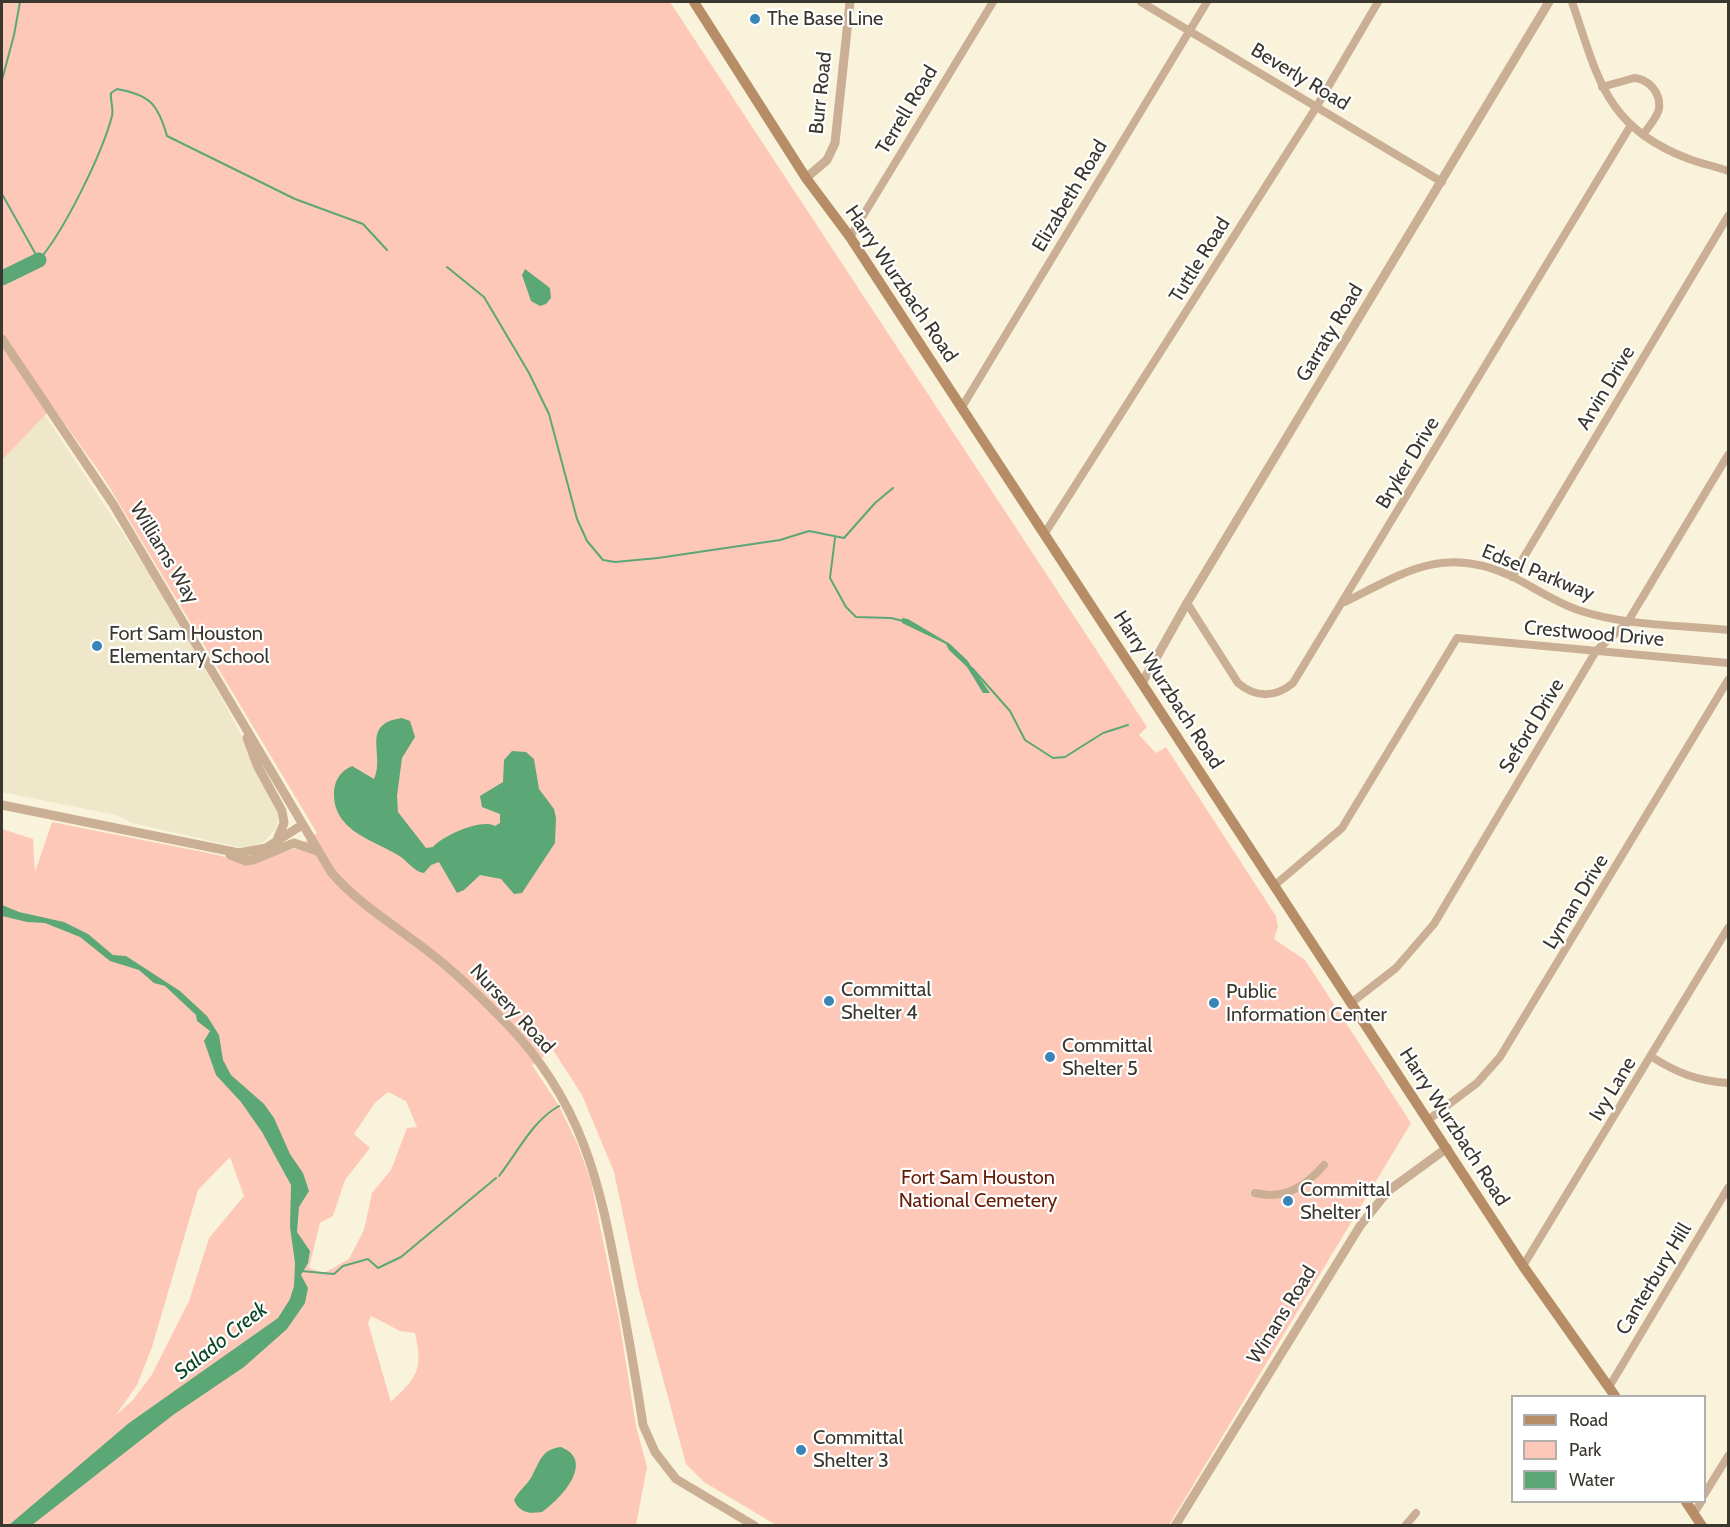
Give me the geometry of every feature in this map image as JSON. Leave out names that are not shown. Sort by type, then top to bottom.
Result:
[{"type":"main road","name":"Harry Wurzbach Road","points":[[694,2],[806,178],[850,237],[1523,1266],[1612,1392]]},
{"type":"main road","points":[[1687,1503],[1702,1526]]},
{"type":"street","name":"Burr Road","points":[[806,178],[827,160],[835,143],[850,2]]},
{"type":"street","name":"Terrell Road","points":[[850,237],[993,2]]},
{"type":"street","name":"Beverly Road","points":[[1141,2],[1442,182]]},
{"type":"street","name":"Elizabeth Road","points":[[962,407],[1207,2]]},
{"type":"street","name":"Tuttle Road","points":[[1045,533],[1317,106],[1378,2]]},
{"type":"street","name":"Garraty Road","points":[[1142,683],[1187,603],[1549,2]]},
{"type":"street","points":[[1572,2],[1602,87],[1616,111],[1643,135],[1690,159],[1728,171]]},
{"type":"street","points":[[1602,87],[1634,78],[1652,86],[1658,98],[1659,109],[1643,135]]},
{"type":"street","name":"Bryker Drive","points":[[1187,603],[1238,683],[1255,694],[1270,695],[1284,690],[1293,683],[1631,125]]},
{"type":"street","name":"Arvin Drive","points":[[1512,577],[1728,216]]},
{"type":"street","name":"Williams Way","points":[[2,339],[108,496],[302,825]]},
{"type":"street","name":"Seford Drive","points":[[1350,1003],[1396,968],[1434,924],[1596,651],[1629,620],[1728,455]]},
{"type":"street","name":"Edsel Parkway","points":[[1343,603],[1417,567],[1442,561],[1472,563],[1512,577],[1579,610],[1629,620],[1728,630]]},
{"type":"street","name":"Crestwood Drive","points":[[1275,885],[1342,828],[1457,638],[1728,663]]},
{"type":"street","name":"Lyman Drive","points":[[1428,1120],[1477,1083],[1500,1057],[1728,680]]},
{"type":"street","points":[[244,724],[257,765],[283,815],[283,826],[277,840]]},
{"type":"street","points":[[2,804],[221,850],[255,852],[302,825]]},
{"type":"street","name":"Nursery Road","points":[[302,825],[317,851],[347,890],[430,952],[506,1023],[534,1054],[557,1088],[576,1123],[596,1173],[613,1249],[643,1425],[650,1444],[676,1479],[755,1526]]},
{"type":"street","points":[[221,850],[246,861],[261,858],[291,843],[317,851]]},
{"type":"street","name":"Ivy Lane","points":[[1523,1266],[1652,1057],[1728,928]]},
{"type":"street","points":[[1652,1057],[1683,1075],[1707,1082],[1728,1083]]},
{"type":"street","name":"Winans Road","points":[[1175,1526],[1305,1311],[1365,1219],[1388,1191],[1447,1148]]},
{"type":"street","points":[[1255,1193],[1273,1195],[1294,1190],[1306,1183],[1324,1165]]},
{"type":"street","name":"Canterbury Hill","points":[[1612,1392],[1728,1188]]},
{"type":"street","points":[[1706,1493],[1728,1456]]},
{"type":"street","points":[[1694,1513],[1700,1503]]},
{"type":"street","points":[[1405,1526],[1416,1512]]},
{"type":"shaded area","name":"Fort Sam Houston Elementary School","points":[[45,415],[170,605],[238,729],[279,815],[276,828],[264,842],[243,848],[132,823],[116,815],[2,792],[2,460]]},
{"type":"green space","name":"Fort Sam Houston National Cemetery","points":[[2,2],[670,2],[1147,727],[1139,735],[1156,753],[1166,747],[1276,916],[1278,927],[1274,939],[1305,960],[1411,1123],[1169,1525],[776,1525],[704,1482],[686,1464],[638,1286],[614,1172],[582,1095],[553,1050],[532,1065],[559,1106],[578,1145],[591,1182],[619,1319],[636,1426],[647,1467],[636,1525],[2,1525],[2,829],[33,839],[35,872],[52,822],[218,855],[249,864],[296,848],[317,833],[105,480],[53,407],[2,460]],"holes":[[[388,1092],[406,1101],[417,1127],[407,1128],[391,1170],[372,1193],[364,1230],[349,1259],[324,1273],[309,1268],[320,1223],[333,1216],[345,1180],[370,1148],[354,1134],[375,1103]],[[230,1157],[244,1196],[209,1238],[189,1301],[151,1376],[132,1401],[116,1415],[137,1385],[152,1347],[198,1190]],[[371,1316],[400,1331],[415,1333],[418,1356],[416,1372],[391,1402],[368,1323]]]},
{"type":"water","points":[[525,269],[550,288],[551,298],[546,304],[540,306],[531,301],[522,275]]},
{"type":"water","points":[[902,618],[908,619],[950,644],[967,660],[990,693],[983,693],[967,667],[949,650],[946,644],[902,623]]},
{"type":"water","points":[[402,718],[410,721],[415,737],[402,758],[397,796],[398,812],[426,848],[433,847],[463,829],[481,824],[495,826],[500,823],[500,814],[482,807],[480,796],[503,782],[504,760],[512,751],[526,752],[534,759],[539,789],[554,809],[555,843],[522,893],[514,894],[501,879],[480,875],[464,890],[457,893],[439,862],[431,865],[424,873],[420,872],[398,855],[355,832],[339,815],[334,791],[339,776],[352,766],[374,779],[377,770],[377,734],[381,727],[389,721]]},
{"type":"water","points":[[2,905],[19,912],[64,922],[88,934],[113,955],[126,956],[180,991],[207,1016],[219,1035],[223,1060],[231,1075],[264,1104],[274,1118],[290,1154],[303,1173],[309,1191],[299,1207],[297,1232],[310,1251],[308,1263],[301,1275],[308,1288],[305,1303],[287,1329],[244,1367],[173,1415],[32,1525],[9,1525],[129,1423],[278,1318],[290,1299],[294,1286],[295,1263],[290,1227],[291,1185],[262,1132],[241,1102],[216,1075],[204,1041],[210,1031],[197,1021],[196,1015],[165,986],[154,983],[139,970],[110,961],[80,937],[45,923],[27,922],[2,916]]},
{"type":"water","points":[[561,1447],[571,1453],[575,1461],[572,1480],[558,1498],[542,1512],[529,1513],[522,1510],[514,1500],[516,1496],[530,1479],[542,1457],[550,1450]]},
{"type":"waterway","points":[[2,80],[20,2]]},
{"type":"waterway","points":[[2,194],[39,260],[60,231],[91,171],[112,116],[111,93],[117,89],[137,94],[151,103],[160,116],[167,136],[295,199],[363,224],[387,250]]},
{"type":"waterway","points":[[2,278],[39,260]]},
{"type":"waterway","points":[[447,267],[484,297],[529,373],[549,414],[577,519],[587,541],[603,560],[615,562],[658,558],[780,540],[809,531],[844,538],[875,503],[893,488]]},
{"type":"waterway","points":[[835,538],[830,578],[846,607],[856,617],[891,618],[903,621]]},
{"type":"waterway","points":[[972,668],[1010,711],[1025,740],[1053,758],[1065,757],[1103,733],[1128,725]]},
{"type":"waterway","points":[[499,1176],[533,1128],[549,1112],[559,1106]]},
{"type":"waterway","points":[[301,1271],[334,1274],[343,1266],[368,1259],[378,1268],[401,1257],[496,1178]]},
{"type":"place","name":"The Base Line","points":[[755,19]]},
{"type":"place","name":"Fort Sam Houston Elementary School","points":[[97,646]]},
{"type":"place","name":"Committal Shelter 4","points":[[829,1001]]},
{"type":"place","name":"Public Information Center","points":[[1214,1003]]},
{"type":"place","name":"Committal Shelter 5","points":[[1050,1057]]},
{"type":"place","name":"Committal Shelter 1","points":[[1288,1201]]},
{"type":"place","name":"Committal Shelter 3","points":[[801,1450]]},
{"type":"water label","name":"Salado Creek","points":[[221,1341]]}]
